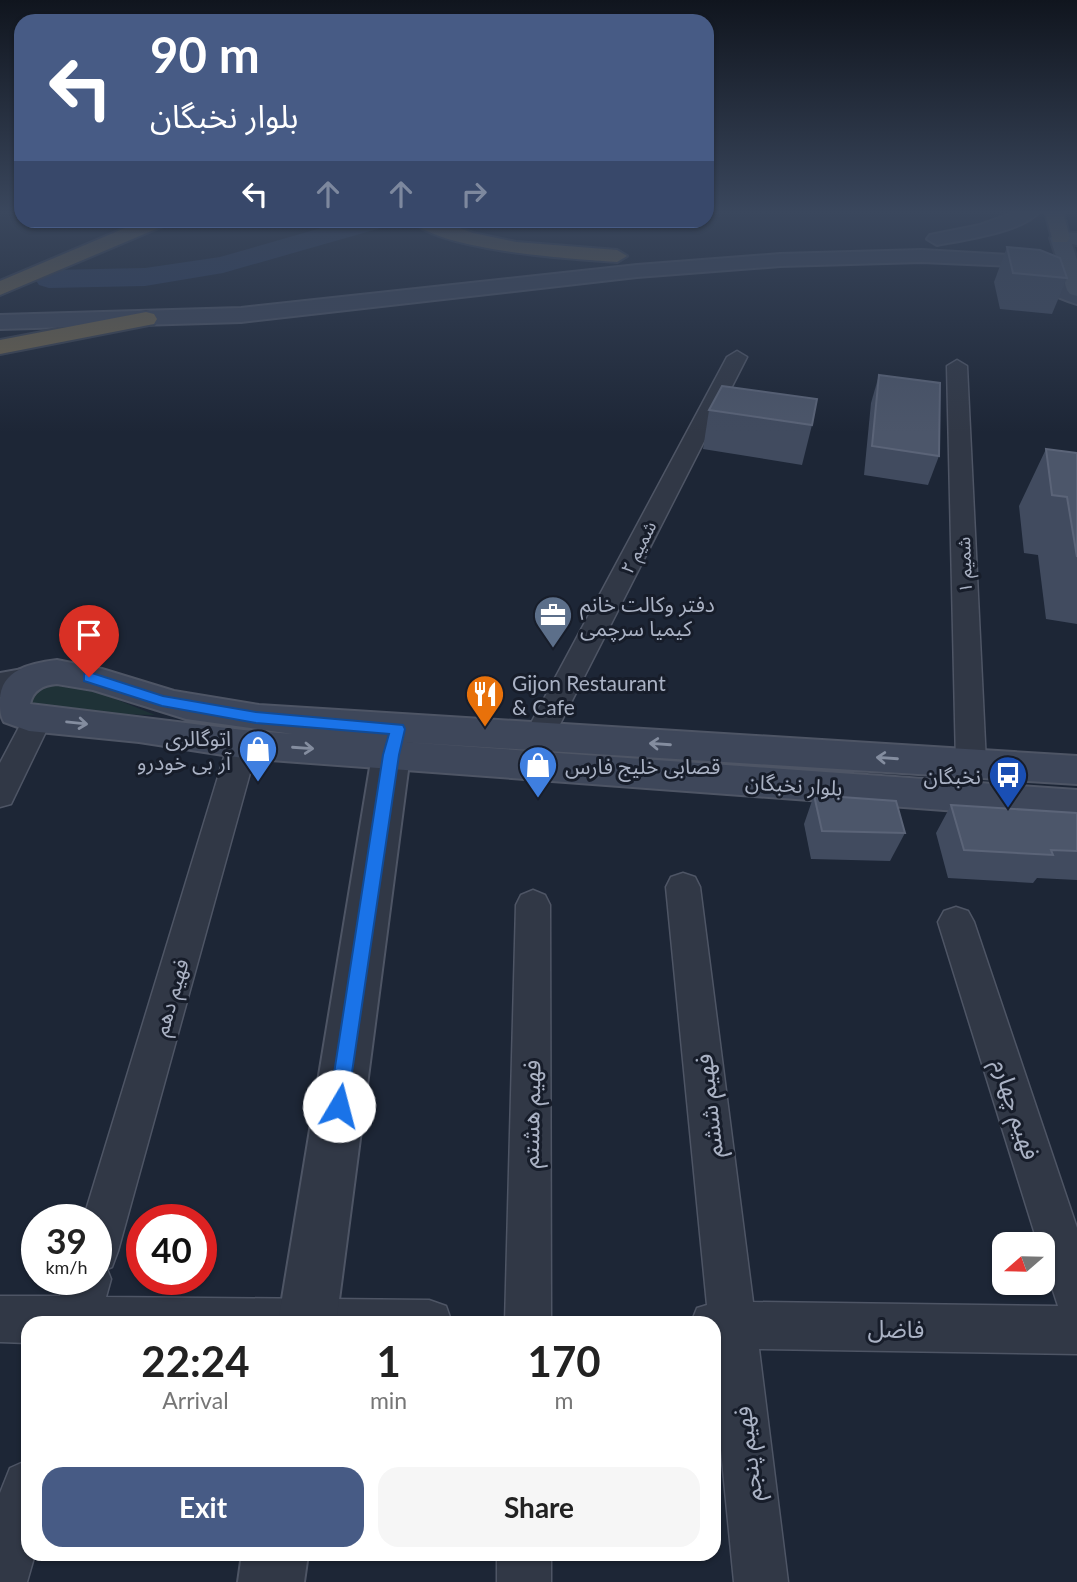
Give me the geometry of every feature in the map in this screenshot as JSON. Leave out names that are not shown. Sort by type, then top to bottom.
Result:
[{"type":"highway","points":[[0,347],[146,319]]},
{"type":"main road","points":[[0,305],[233,299],[351,286]]},
{"type":"main road","points":[[0,322],[241,315],[504,286]]},
{"type":"main road","points":[[1048,286],[1077,298]]},
{"type":"main road","name":"بلوار نخبگان","points":[[1077,770],[539,736],[394,742],[243,744],[139,729],[22,718],[12,703],[16,691],[14,682],[54,671],[70,671],[162,701],[394,742],[1077,805]]},
{"type":"street","name":"شمیم ۲","points":[[539,736],[737,357]]},
{"type":"street","name":"شمیم ۱","points":[[957,366],[971,763]]},
{"type":"street","points":[[0,795],[22,718]]},
{"type":"street","points":[[308,1316],[394,742]]},
{"type":"street","name":"فهیم دهم","points":[[110,1204],[243,744]]},
{"type":"street","name":"فهیم ششم","points":[[683,887],[723,1326]]},
{"type":"street","name":"فهیم هشتم","points":[[527,1316],[533,905]]},
{"type":"street","name":"فهیم چهارم","points":[[956,922],[1077,1296]]},
{"type":"street","points":[[0,1319],[80,1307],[216,1316]]},
{"type":"street","name":"فاضل","points":[[723,1326],[1077,1330]]},
{"type":"street","name":"فهیم پنجم","points":[[723,1326],[761,1582]]},
{"type":"street","points":[[0,1582],[21,1510]]},
{"type":"street","points":[[271,1582],[274,1561]]},
{"type":"street","points":[[524,1561],[524,1582]]},
{"type":"green space","points":[[66,679],[155,715],[56,713],[30,708],[28,693],[35,686]]},
{"type":"building","points":[[879,375],[940,383],[939,456],[872,446]]},
{"type":"building","points":[[722,386],[817,399],[812,425],[709,410]]},
{"type":"building","points":[[1046,449],[1077,453],[1077,557],[1067,497],[1052,495]]},
{"type":"building","points":[[814,795],[896,801],[905,833],[822,831]]},
{"type":"building","points":[[951,805],[1077,813],[1077,851],[1051,850],[1053,855],[964,850]]},
{"type":"place","name":"دفتر وکالت خانم کیمیا سرچمی","points":[[553,649]]},
{"type":"place","name":"Gijon Restaurant & Cafe","points":[[485,728]]},
{"type":"place","name":"اتوگالری آر بی خودرو","points":[[258,783]]},
{"type":"place","name":"قصابی خلیج فارس","points":[[538,799]]},
{"type":"place","name":"نخبگان","points":[[1008,809]]},
{"type":"route","points":[[89,677],[162,701],[256,718],[398,729],[391,755],[339,1106]]}]
